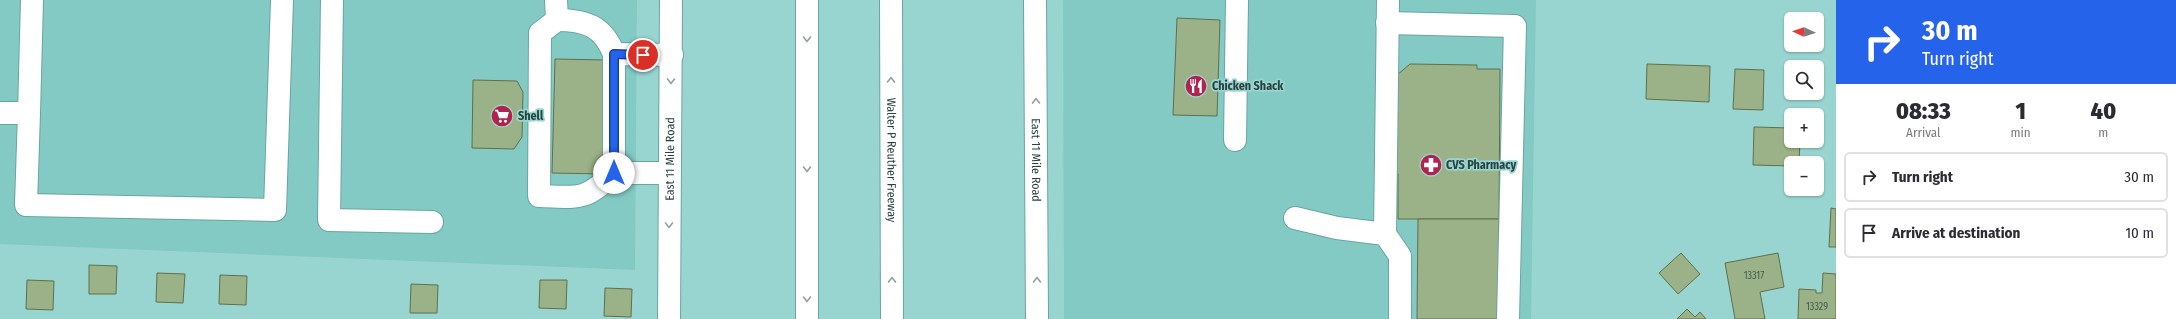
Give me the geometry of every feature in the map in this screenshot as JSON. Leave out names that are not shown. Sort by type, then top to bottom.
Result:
[{"type":"main road","points":[[32,0],[26,206],[275,210],[282,0]]},
{"type":"main road","points":[[332,0],[329,220],[432,222]]},
{"type":"main road","name":"East 11 Mile Road","points":[[669,319],[669,173],[672,55],[671,0]]},
{"type":"main road","points":[[807,0],[807,319]]},
{"type":"main road","name":"Walter P Reuther Freeway","points":[[891,0],[892,319]]},
{"type":"main road","name":"East 11 Mile Road","points":[[1035,0],[1037,319]]},
{"type":"main road","points":[[1235,140],[1237,0]]},
{"type":"main road","points":[[1388,0],[1385,234],[1400,256],[1400,319]]},
{"type":"main road","points":[[614,173],[614,54],[608,39],[592,26],[572,20],[557,10],[540,33],[539,196],[582,197],[598,188],[614,173],[669,173]]},
{"type":"main road","points":[[1387,23],[1515,26],[1508,319]]},
{"type":"main road","points":[[614,54],[672,55]]},
{"type":"main road","points":[[0,113],[29,113]]},
{"type":"main road","points":[[1295,218],[1337,228],[1385,234]]},
{"type":"shaded area","points":[[0,0],[637,0],[635,270],[0,244]]},
{"type":"shaded area","points":[[1063,0],[1536,0],[1531,319],[1064,319]]},
{"type":"building","name":"Chicken Shack","points":[[1177,18],[1220,20],[1217,116],[1173,115]]},
{"type":"building","points":[[555,59],[606,60],[604,174],[552,173]]},
{"type":"building","name":"CVS Pharmacy","points":[[1410,64],[1477,65],[1477,69],[1500,69],[1499,219],[1398,219],[1398,174],[1395,174],[1396,76]]},
{"type":"building","points":[[1647,64],[1710,66],[1709,102],[1646,99]]},
{"type":"building","points":[[1735,69],[1764,70],[1763,110],[1733,109]]},
{"type":"building","points":[[473,80],[517,81],[523,92],[522,137],[514,149],[472,148]]},
{"type":"building","points":[[1754,127],[1784,128],[1784,148],[1800,148],[1799,156],[1784,156],[1784,166],[1753,165]]},
{"type":"building","points":[[1831,208],[1836,209],[1836,247],[1829,247]]},
{"type":"building","points":[[1418,219],[1499,219],[1498,319],[1417,319]]},
{"type":"building","points":[[1681,253],[1700,274],[1678,294],[1659,273]]},
{"type":"building","points":[[1778,253],[1784,287],[1760,292],[1765,319],[1735,319],[1725,263]]},
{"type":"building","points":[[89,265],[117,266],[116,294],[89,294]]},
{"type":"building","points":[[157,273],[185,274],[183,303],[156,302]]},
{"type":"building","points":[[1823,273],[1836,274],[1836,319],[1798,319],[1799,289],[1816,290],[1816,293],[1822,293]]},
{"type":"building","points":[[220,275],[247,276],[246,305],[219,304]]},
{"type":"building","points":[[27,280],[54,281],[53,310],[26,309]]},
{"type":"building","points":[[540,280],[567,280],[566,309],[539,308]]},
{"type":"building","points":[[411,284],[438,285],[437,313],[410,313]]},
{"type":"building","points":[[605,288],[632,289],[631,317],[604,316]]},
{"type":"building","points":[[1687,309],[1695,317],[1700,312],[1706,319],[1677,319]]},
{"type":"place","name":"Chicken Shack","points":[[1196,86]]},
{"type":"place","name":"Shell","points":[[502,116]]},
{"type":"place","name":"CVS Pharmacy","points":[[1431,165]]},
{"type":"route","points":[[614,173],[614,54],[643,55]]}]
